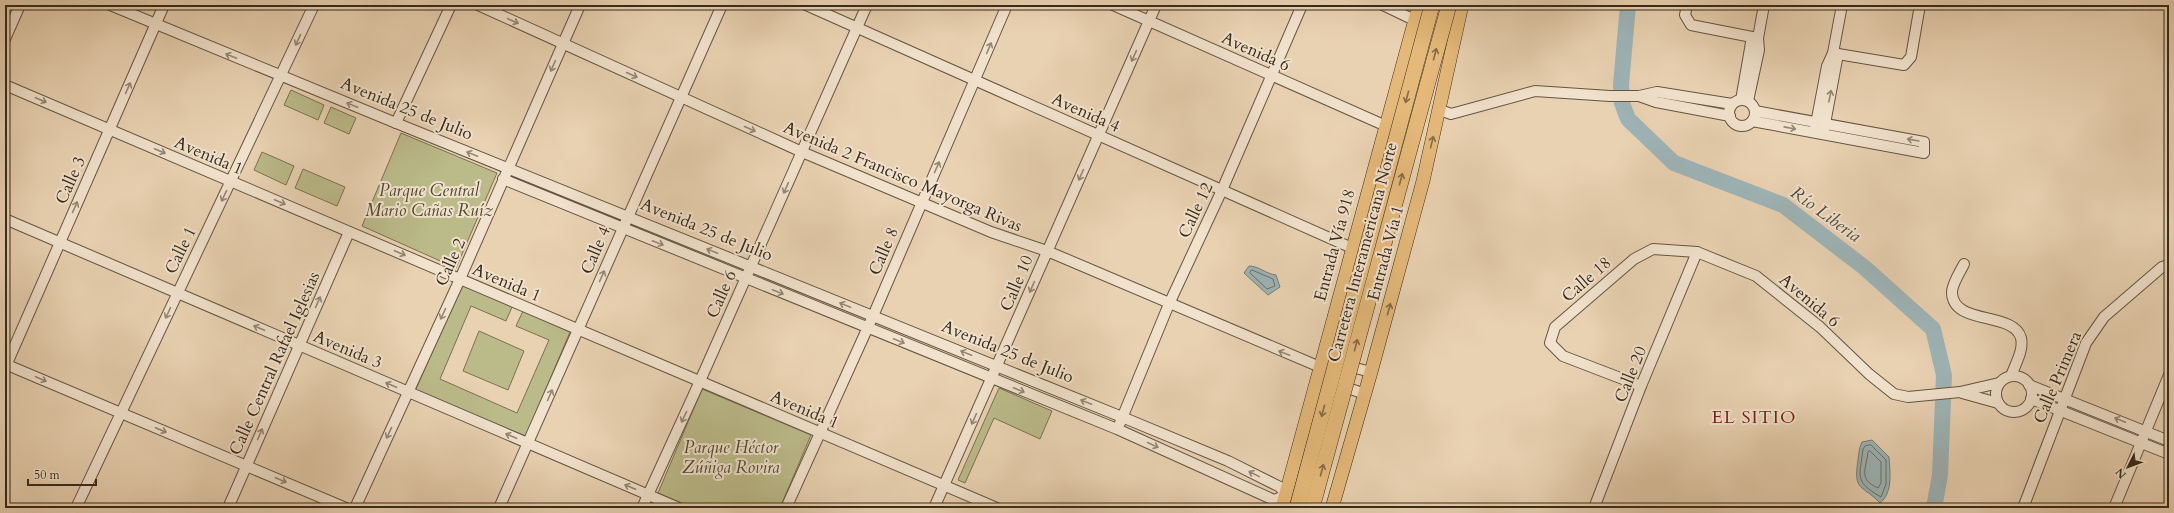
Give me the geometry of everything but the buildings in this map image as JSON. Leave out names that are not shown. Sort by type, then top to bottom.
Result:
[{"type":"highway","name":"Carretera Interamericana Norte","points":[[1297,508],[1432,5]]},
{"type":"highway","name":"Carretera Interamericana Norte","points":[[1312,508],[1449,5]]},
{"type":"main road","name":"Entrada Vía 918","points":[[1286,495],[1419,5]]},
{"type":"main road","name":"Entrada Vía 1","points":[[1332,508],[1371,372],[1440,110],[1462,5]]},
{"type":"main road","points":[[1282,508],[1286,495]]},
{"type":"main road","name":"Avenida 25 de Julio","points":[[1286,495],[1322,508]]},
{"type":"street","points":[[5,39],[20,5]]},
{"type":"street","name":"Avenida 25 de Julio","points":[[110,5],[280,76],[998,366],[1228,461],[1280,486],[1286,495],[1274,500],[1117,429],[504,180]]},
{"type":"street","name":"Calle 3","points":[[6,366],[164,5]]},
{"type":"street","name":"Calle 1","points":[[76,508],[314,5]]},
{"type":"street","points":[[396,123],[451,5]]},
{"type":"street","name":"Avenida 2 Francisco Mayorga Rivas","points":[[478,5],[802,152],[991,232],[1047,251],[1320,367]]},
{"type":"street","name":"Calle 2","points":[[355,508],[460,279],[580,5]]},
{"type":"street","name":"Calle 4","points":[[499,508],[627,216],[682,98],[722,5]]},
{"type":"street","name":"Avenida 4","points":[[806,5],[1352,248]]},
{"type":"street","name":"Calle 6","points":[[642,508],[867,5]]},
{"type":"street","name":"Calle 8","points":[[786,508],[819,432],[873,316],[1007,5]]},
{"type":"street","name":"Avenida 6","points":[[1113,5],[1150,20],[1270,76],[1386,126]]},
{"type":"street","name":"Calle 10","points":[[934,508],[998,366],[1047,251],[1156,5]]},
{"type":"street","name":"Calle 12","points":[[1117,429],[1169,304],[1222,190],[1302,5]]},
{"type":"street","points":[[1383,5],[1408,17]]},
{"type":"street","points":[[1687,5],[1685,15],[1687,20],[1696,27],[1755,38]]},
{"type":"street","points":[[1730,116],[1740,102],[1759,50],[1755,38],[1764,5]]},
{"type":"street","points":[[1819,134],[1836,53],[1842,5]]},
{"type":"street","points":[[1836,53],[1899,65],[1908,62],[1911,57],[1920,5]]},
{"type":"street","name":"Avenida 1","points":[[5,85],[997,508]]},
{"type":"street","points":[[1440,110],[1451,114],[1535,91],[1610,96],[1636,96],[1656,92],[1740,102],[1753,116],[1819,134],[1924,153],[1924,142],[1821,123],[1753,116]]},
{"type":"street","points":[[1636,96],[1656,102],[1730,116],[1738,125],[1747,124],[1753,116]]},
{"type":"street","name":"Avenida 3","points":[[5,219],[679,508]]},
{"type":"street","name":"Calle Central Rafael Iglesias","points":[[228,508],[298,345],[349,232]]},
{"type":"street","name":"Avenida 6","points":[[1653,249],[1697,252],[1756,276],[1820,327],[1869,374],[1894,394],[1908,397],[1958,393]]},
{"type":"street","name":"Calle 18","points":[[1641,386],[1563,356],[1550,343],[1555,327],[1634,259],[1653,249]]},
{"type":"street","name":"Calle 20","points":[[1594,508],[1641,386],[1697,252]]},
{"type":"street","points":[[1958,393],[1999,383],[2011,376],[2021,348],[2021,338],[2018,331],[2008,325],[1966,312],[1955,304],[1952,292],[1964,264]]},
{"type":"street","name":"Calle Primera","points":[[2023,508],[2086,343],[2104,317],[2162,268],[2169,265]]},
{"type":"street","points":[[1365,394],[1327,381],[1320,367],[1331,362],[1371,372]]},
{"type":"street","points":[[6,366],[346,508]]},
{"type":"street","points":[[2114,508],[2169,375]]},
{"type":"street","points":[[2011,376],[2022,378],[2029,385],[2169,440]]},
{"type":"street","points":[[1998,403],[1995,392],[1999,383]]},
{"type":"street","points":[[1958,393],[1998,403],[2007,411],[2019,412],[2024,409],[2031,399],[2029,385]]},
{"type":"street","points":[[2031,399],[2169,454]]},
{"type":"green space","points":[[291,90],[324,105],[318,120],[284,105]]},
{"type":"green space","points":[[331,107],[356,118],[349,134],[324,123]]},
{"type":"green space","name":"Parque Central Mario Cañas Ruíz","points":[[401,133],[497,173],[456,268],[362,226]]},
{"type":"green space","points":[[262,152],[294,166],[286,185],[254,170]]},
{"type":"green space","points":[[303,169],[345,187],[337,206],[295,188]]},
{"type":"green space","points":[[462,285],[512,307],[506,321],[471,306],[440,379],[517,413],[549,340],[516,326],[523,311],[570,332],[526,436],[415,391]]},
{"type":"green space","points":[[479,331],[524,351],[508,390],[463,371]]},
{"type":"green space","points":[[999,388],[1052,411],[1040,439],[994,418],[965,483],[958,480]]},
{"type":"green space","name":"Parque Héctor Zúñiga Rovira","points":[[702,389],[811,435],[780,508],[693,508],[658,493]]},
{"type":"water","points":[[1249,266],[1256,267],[1276,275],[1280,287],[1268,295],[1244,273]]},
{"type":"water","points":[[1872,440],[1889,457],[1889,488],[1884,499],[1880,503],[1860,486],[1857,478],[1861,444],[1862,442]]},
{"type":"waterway","name":"Río Liberia","points":[[1628,5],[1621,85],[1622,103],[1628,119],[1674,163],[1783,205],[1865,268],[1933,329],[1944,375],[1940,475],[1934,508]]},
{"type":"district","name":"EL SITIO","points":[[1754,417]]}]
